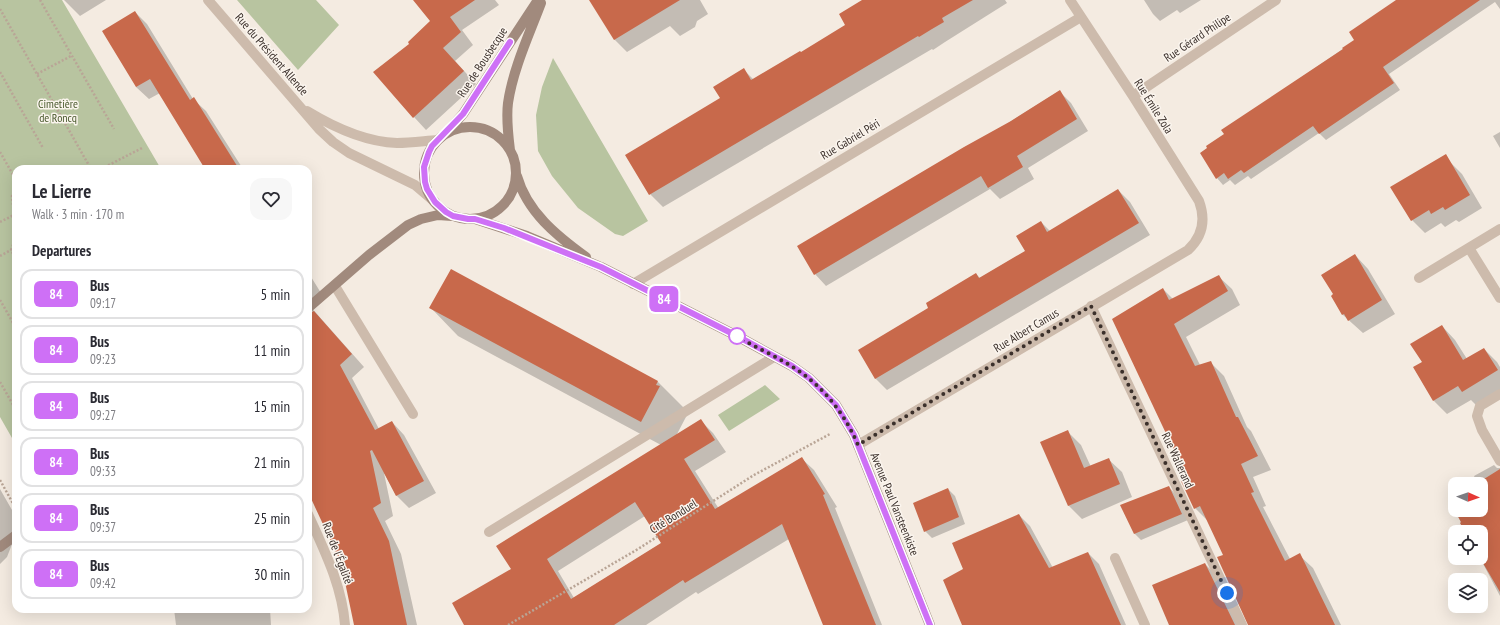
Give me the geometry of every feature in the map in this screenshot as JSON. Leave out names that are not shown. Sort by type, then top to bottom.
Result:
[{"type":"street","name":"Rue du Président Allende","points":[[208,0],[318,129],[349,153],[415,185],[435,202]]},
{"type":"street","name":"Rue de Bousbecque","points":[[441,138],[463,114],[538,0]]},
{"type":"street","points":[[510,150],[507,127],[508,104],[518,66],[542,0]]},
{"type":"street","name":"Rue Émile Zola","points":[[1070,0],[1199,201],[1203,216],[1201,230]]},
{"type":"street","name":"Rue Gérard Philipe","points":[[1133,96],[1276,0]]},
{"type":"street","name":"Rue Gabriel Péri","points":[[633,284],[1081,17]]},
{"type":"street","name":"Rue du Président Allende","points":[[300,107],[331,125],[356,135],[396,143],[441,138]]},
{"type":"street","points":[[312,305],[375,250],[408,225],[421,219],[438,215],[475,219],[490,215],[502,206],[511,194],[516,179],[516,171],[510,150],[506,143],[494,133],[480,128],[465,127],[450,131],[441,138],[429,152],[424,167],[427,189],[435,202],[453,216]]},
{"type":"street","name":"Avenue Paul Vansteenkiste","points":[[516,171],[520,187],[527,200],[540,216],[557,234],[601,267]]},
{"type":"street","name":"Avenue Paul Vansteenkiste","points":[[475,219],[527,236],[601,267],[774,357],[803,374],[819,387],[836,405],[858,445],[930,625]]},
{"type":"street","points":[[1419,278],[1500,229]]},
{"type":"street","name":"Rue Albert Camus","points":[[858,445],[1188,250],[1196,242],[1201,230]]},
{"type":"street","points":[[1469,248],[1500,298]]},
{"type":"street","points":[[335,286],[413,414]]},
{"type":"street","name":"Rue Wallerand","points":[[1091,306],[1242,625]]},
{"type":"street","points":[[489,532],[774,357]]},
{"type":"street","points":[[1500,394],[1480,406],[1477,416],[1482,430],[1500,461]]},
{"type":"street","name":"Rue de l'Égalité","points":[[312,523],[330,561],[341,600],[345,625]]},
{"type":"street","points":[[0,547],[12,538]]},
{"type":"street","points":[[1115,558],[1145,625]]},
{"type":"path","points":[[40,0],[114,129]]},
{"type":"path","points":[[0,9],[89,165]]},
{"type":"path","points":[[37,74],[71,56]]},
{"type":"path","points":[[0,72],[43,148]]},
{"type":"path","points":[[109,165],[142,148]]},
{"type":"path","points":[[0,152],[12,173]]},
{"type":"path","points":[[0,222],[12,217]]},
{"type":"path","points":[[0,256],[11,250]]},
{"type":"path","points":[[0,300],[12,321]]},
{"type":"path","points":[[0,382],[12,403]]},
{"type":"path","name":"Cité Bonduel","points":[[508,625],[638,549],[754,475],[848,425]]},
{"type":"path","points":[[0,480],[12,502]]},
{"type":"green space","name":"Cimetière de Roncq","points":[[0,0],[62,0],[159,165],[12,165],[12,438],[0,417]]},
{"type":"green space","points":[[237,0],[316,0],[339,25],[298,70]]},
{"type":"green space","points":[[553,58],[648,221],[623,236],[615,234],[578,208],[552,176],[538,151],[536,115],[542,87]]},
{"type":"green space","points":[[765,385],[780,399],[729,431],[718,415]]},
{"type":"building","points":[[413,0],[475,0],[450,17],[461,32],[443,48],[464,71],[413,118],[373,72],[409,44],[408,42],[430,21]]},
{"type":"building","points":[[589,0],[680,0],[614,40]]},
{"type":"building","points":[[862,0],[973,0],[942,18],[944,22],[649,195],[625,155],[720,98],[713,87],[744,68],[751,80],[845,25],[839,14]]},
{"type":"building","points":[[1396,0],[1480,0],[1383,67],[1394,83],[1319,134],[1313,126],[1244,173],[1241,170],[1228,179],[1224,173],[1216,179],[1200,153],[1207,148],[1206,146],[1224,134],[1221,130],[1343,49],[1342,48],[1354,40],[1349,32]]},
{"type":"building","points":[[135,11],[190,100],[194,97],[236,165],[203,165],[150,79],[136,87],[102,31]]},
{"type":"building","points":[[1060,90],[1077,119],[1017,156],[1023,167],[988,188],[981,176],[814,275],[797,246],[964,147],[1011,121]]},
{"type":"building","points":[[1446,154],[1470,195],[1445,210],[1443,207],[1431,214],[1429,210],[1411,221],[1390,187]]},
{"type":"building","points":[[1118,189],[1139,223],[875,379],[858,350],[928,308],[926,303],[976,273],[979,278],[1025,251],[1016,236],[1041,221],[1047,232]]},
{"type":"building","points":[[1355,254],[1382,300],[1348,321],[1344,314],[1342,315],[1331,296],[1333,294],[1321,275]]},
{"type":"building","points":[[451,269],[658,381],[656,385],[660,386],[641,422],[429,308]]},
{"type":"building","points":[[1219,275],[1228,291],[1174,324],[1195,366],[1211,361],[1236,417],[1238,417],[1258,456],[1241,464],[1254,492],[1251,493],[1285,561],[1300,553],[1335,625],[1248,625],[1217,557],[1223,555],[1200,506],[1194,509],[1181,481],[1187,478],[1112,319],[1163,288],[1169,300]]},
{"type":"building","points":[[314,311],[352,354],[340,365],[375,430],[392,421],[424,481],[396,496],[372,450],[370,451],[381,503],[373,508],[389,541],[407,625],[354,625],[341,563],[312,501],[312,312]]},
{"type":"building","points":[[1442,325],[1463,360],[1484,348],[1498,370],[1462,392],[1458,386],[1433,401],[1413,367],[1422,362],[1410,344]]},
{"type":"building","points":[[701,419],[715,440],[684,459],[715,509],[802,457],[825,494],[823,495],[876,625],[823,625],[782,524],[685,583],[683,580],[614,625],[464,625],[452,603],[511,569],[496,546]],"holes":[[[635,502],[661,543],[571,599],[547,559]]]},
{"type":"building","points":[[1068,430],[1084,468],[1109,458],[1120,484],[1068,506],[1040,442]]},
{"type":"building","points":[[1500,469],[1500,592],[1484,565],[1488,565],[1488,525],[1461,525],[1458,517],[1488,517],[1487,477]]},
{"type":"building","points":[[1169,486],[1182,514],[1134,534],[1120,505]]},
{"type":"building","points":[[948,488],[959,517],[924,532],[913,503]]},
{"type":"building","points":[[1019,514],[1049,568],[1088,552],[1121,625],[962,625],[943,580],[963,569],[952,543]]},
{"type":"building","points":[[1205,563],[1235,625],[1169,625],[1152,585]]},
{"type":"bus line","name":"84","points":[[510,42],[488,78],[463,114],[456,123],[432,146],[424,167],[425,182],[430,196],[440,208],[453,216],[475,219],[504,228],[601,267],[739,337],[792,366],[809,378],[836,405],[854,435],[930,625]]},
{"type":"route","points":[[737,336],[792,366],[809,378],[836,405],[854,435],[858,445],[1091,306],[1227,593]]}]
